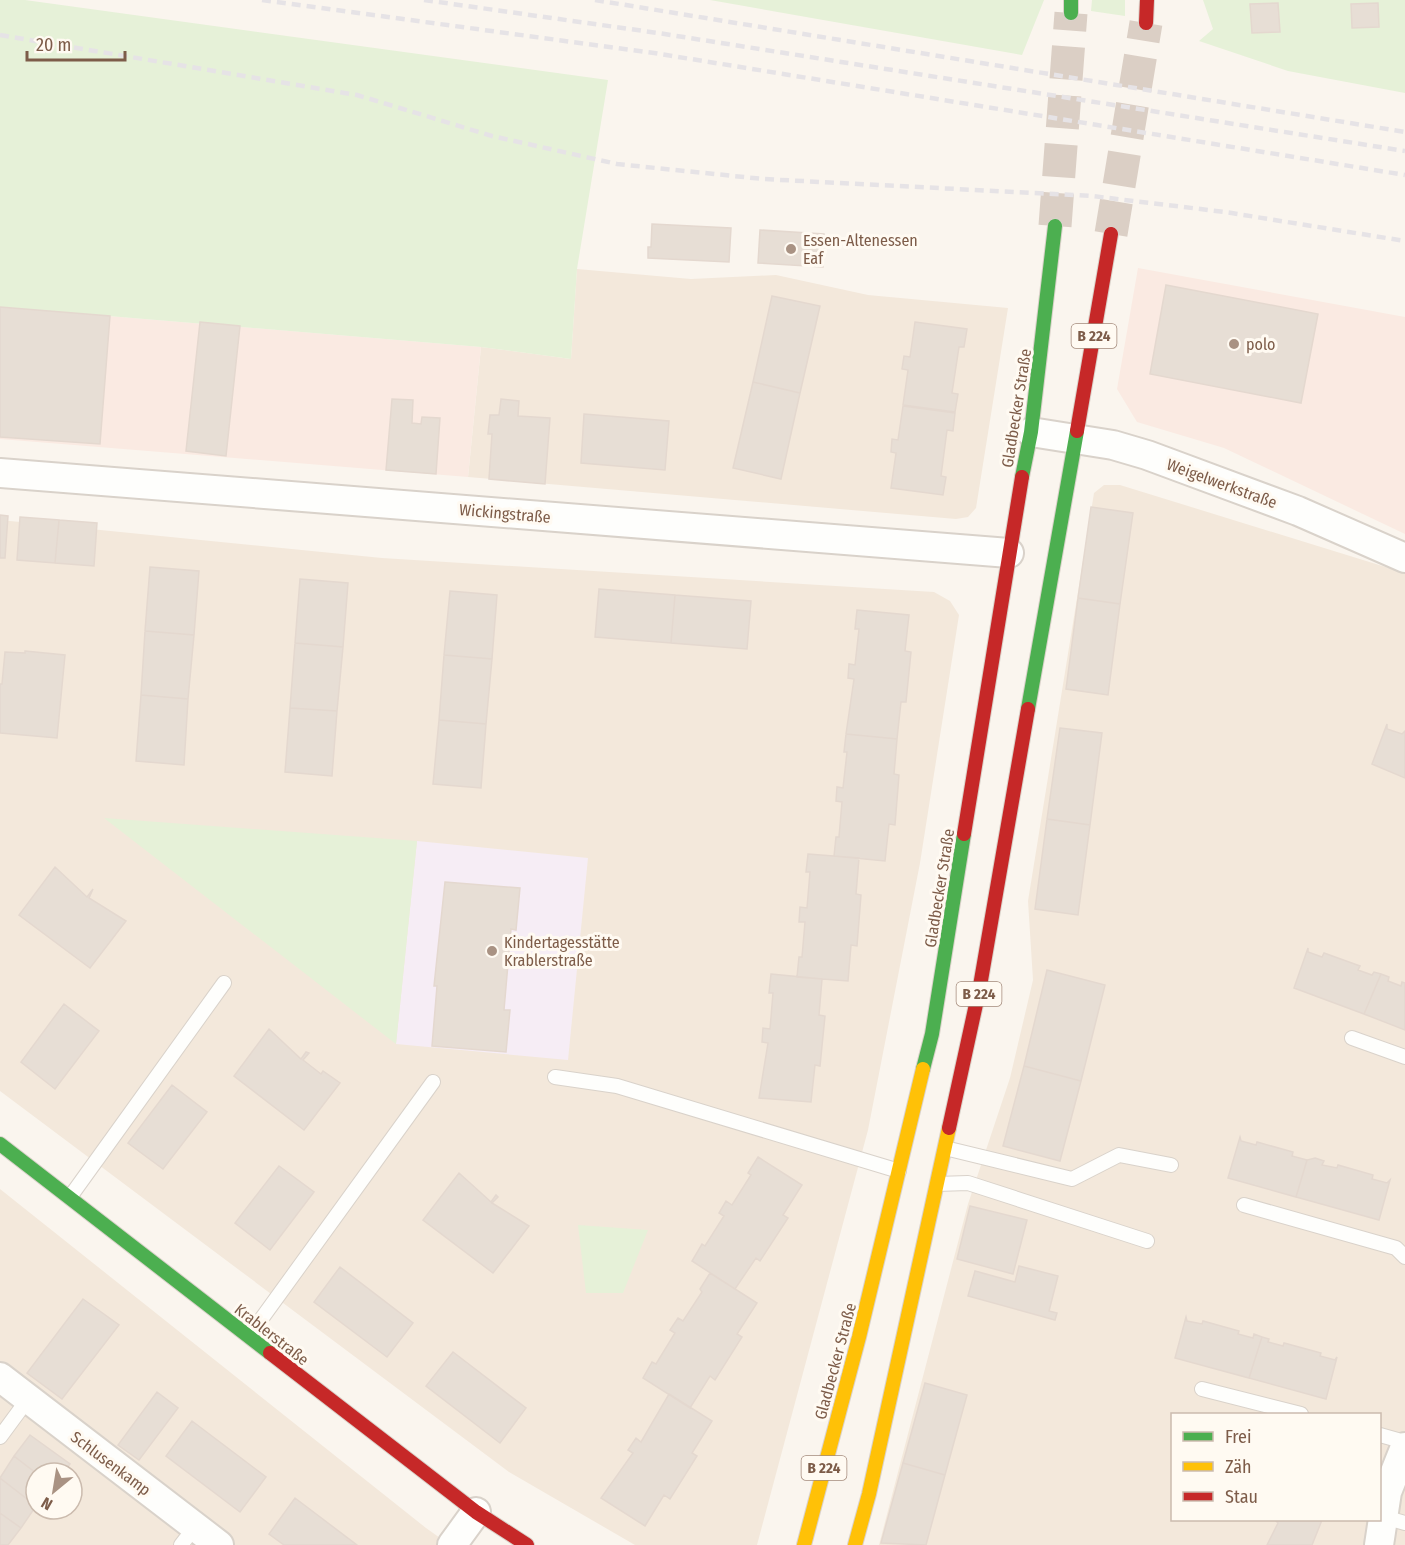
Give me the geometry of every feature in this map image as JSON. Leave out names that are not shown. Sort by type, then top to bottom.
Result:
[{"type":"main road","points":[[1146,23],[1147,0]]},
{"type":"main road","name":"Gladbecker Straße","points":[[804,1545],[859,1337],[932,1034],[1009,553],[1031,432],[1054,226]]},
{"type":"main road","name":"B 224","points":[[855,1545],[980,986],[1111,234]]},
{"type":"main road","name":"Krablerstraße","points":[[0,1144],[476,1512],[527,1545]]},
{"type":"street","name":"Weigelwerkstraße","points":[[1031,432],[1113,446],[1169,463],[1298,511],[1405,558]]},
{"type":"street","name":"Wickingstraße","points":[[0,473],[1009,553]]},
{"type":"street","name":"Schlusenkamp","points":[[0,1377],[188,1536],[219,1545]]},
{"type":"street","points":[[1379,1545],[1394,1520],[1387,1492],[1405,1447]]},
{"type":"street","points":[[452,1545],[476,1512]]},
{"type":"lane","points":[[70,1197],[224,984]]},
{"type":"lane","points":[[1352,1038],[1405,1057]]},
{"type":"lane","points":[[555,1077],[617,1086],[899,1171]]},
{"type":"lane","points":[[249,1336],[433,1082]]},
{"type":"lane","points":[[945,1148],[1072,1179],[1119,1155],[1171,1165]]},
{"type":"lane","points":[[937,1184],[968,1183],[1147,1240]]},
{"type":"lane","points":[[1244,1205],[1396,1248],[1405,1257]]},
{"type":"lane","points":[[1202,1389],[1297,1413]]},
{"type":"lane","points":[[0,1437],[28,1399]]},
{"type":"lane","points":[[1381,1435],[1405,1442]]},
{"type":"shaded area","points":[[1138,268],[1405,317],[1405,534],[1224,448],[1137,422],[1117,389]]},
{"type":"shaded area","points":[[577,269],[691,279],[776,275],[868,295],[1008,308],[976,508],[968,517],[956,519],[468,477],[481,347],[571,359]]},
{"type":"shaded area","points":[[0,307],[481,347],[468,477],[0,439]]},
{"type":"shaded area","points":[[1104,485],[1120,485],[1405,573],[1405,1545],[879,1545],[968,1204],[1010,1078],[1033,980],[1028,901],[1094,493]]},
{"type":"shaded area","points":[[0,520],[382,558],[934,592],[950,601],[959,615],[920,863],[868,1130],[757,1545],[635,1545],[509,1472],[0,1091]]},
{"type":"shaded area","name":"Kindertagesstätte Krablerstraße","points":[[417,841],[588,858],[568,1060],[396,1044]]},
{"type":"shaded area","points":[[0,1189],[426,1528],[450,1545],[0,1545]]},
{"type":"green space","points":[[0,0],[25,0],[608,80],[577,269],[571,359],[481,347],[0,307]]},
{"type":"green space","points":[[710,0],[1044,0],[1022,55]]},
{"type":"green space","points":[[1092,0],[1125,0],[1125,16],[1091,11]]},
{"type":"green space","points":[[1203,0],[1405,0],[1405,93],[1288,71],[1199,41],[1213,29]]},
{"type":"green space","points":[[104,818],[417,841],[396,1044]]},
{"type":"green space","points":[[578,1225],[648,1230],[623,1293],[586,1293]]},
{"type":"building","points":[[1278,3],[1280,32],[1252,33],[1250,4]]},
{"type":"building","points":[[1378,3],[1379,27],[1352,28],[1351,4]]},
{"type":"building","points":[[652,224],[731,228],[729,262],[648,258]]},
{"type":"building","name":"Essen-Altenessen Eaf","points":[[760,230],[824,234],[823,267],[758,263]]},
{"type":"building","name":"polo","points":[[1166,285],[1318,314],[1301,403],[1150,374]]},
{"type":"building","points":[[772,296],[820,306],[800,393],[753,382]]},
{"type":"building","points":[[0,307],[110,316],[100,444],[0,437]]},
{"type":"building","points":[[200,322],[240,326],[226,456],[186,451]]},
{"type":"building","points":[[915,322],[967,329],[964,347],[959,347],[952,393],[958,394],[955,412],[903,405],[908,370],[902,369],[904,356],[910,357]]},
{"type":"building","points":[[753,382],[800,393],[781,479],[733,468]]},
{"type":"building","points":[[392,399],[413,400],[412,423],[421,424],[422,417],[440,418],[436,474],[386,470]]},
{"type":"building","points":[[501,399],[519,401],[518,416],[550,418],[545,484],[489,479],[492,434],[488,434],[490,415],[499,415]]},
{"type":"building","points":[[903,406],[955,413],[953,431],[947,430],[941,476],[946,477],[943,495],[891,488],[896,453],[891,452],[892,439],[898,440]]},
{"type":"building","points":[[584,414],[669,421],[665,470],[581,463]]},
{"type":"building","points":[[1091,507],[1133,513],[1120,604],[1078,598]]},
{"type":"building","points":[[0,515],[8,516],[5,558],[0,558]]},
{"type":"building","points":[[20,517],[59,520],[55,563],[17,560]]},
{"type":"building","points":[[59,520],[97,523],[94,566],[55,563]]},
{"type":"building","points":[[150,567],[199,571],[194,635],[145,631]]},
{"type":"building","points":[[300,579],[348,583],[343,647],[295,643]]},
{"type":"building","points":[[599,589],[675,595],[671,643],[595,637]]},
{"type":"building","points":[[450,591],[497,595],[492,659],[444,655]]},
{"type":"building","points":[[675,595],[751,601],[747,649],[671,643]]},
{"type":"building","points":[[1078,598],[1120,604],[1108,695],[1066,689]]},
{"type":"building","points":[[857,610],[909,615],[905,651],[911,652],[906,702],[901,702],[897,739],[846,734],[854,679],[848,678],[849,664],[855,665],[859,629],[855,629]]},
{"type":"building","points":[[145,631],[194,635],[188,699],[141,695]]},
{"type":"building","points":[[295,643],[343,647],[337,711],[290,708]]},
{"type":"building","points":[[25,651],[65,655],[57,738],[0,733],[0,684],[2,684],[5,652],[25,653]]},
{"type":"building","points":[[444,655],[492,659],[486,724],[439,720]]},
{"type":"building","points":[[141,695],[188,699],[184,765],[136,761]]},
{"type":"building","points":[[290,708],[337,711],[332,776],[285,772]]},
{"type":"building","points":[[439,720],[486,724],[481,788],[433,784]]},
{"type":"building","points":[[1387,724],[1387,729],[1402,734],[1405,731],[1405,778],[1372,764]]},
{"type":"building","points":[[1060,728],[1102,733],[1090,825],[1047,819]]},
{"type":"building","points":[[846,734],[897,739],[894,774],[899,775],[895,825],[889,824],[885,861],[834,856],[836,837],[839,837],[842,802],[836,801],[837,787],[843,788],[847,752],[844,752]]},
{"type":"building","points":[[1047,819],[1090,825],[1078,915],[1035,909]]},
{"type":"building","points":[[808,854],[859,858],[856,894],[861,895],[857,946],[851,945],[848,981],[797,977],[799,957],[802,957],[805,922],[799,922],[800,907],[807,908],[810,872],[806,872]]},
{"type":"building","points":[[55,867],[87,897],[93,889],[89,898],[126,921],[90,968],[19,915]]},
{"type":"building","points":[[445,882],[520,888],[516,930],[511,929],[504,1010],[510,1010],[506,1052],[432,1046],[437,986],[434,986]]},
{"type":"building","points":[[1308,948],[1308,952],[1322,957],[1324,953],[1360,966],[1358,970],[1372,975],[1374,972],[1381,974],[1364,1014],[1294,988]]},
{"type":"building","points":[[1047,970],[1105,985],[1081,1081],[1024,1066]]},
{"type":"building","points":[[771,974],[822,979],[819,1015],[825,1016],[820,1066],[815,1065],[811,1102],[759,1098],[768,1043],[762,1042],[763,1028],[770,1029],[773,993],[769,993]]},
{"type":"building","points":[[1381,974],[1389,977],[1388,981],[1401,986],[1402,982],[1405,983],[1405,1030],[1364,1014]]},
{"type":"building","points":[[64,1004],[99,1031],[55,1089],[21,1062]]},
{"type":"building","points":[[269,1029],[301,1059],[306,1052],[309,1053],[303,1060],[321,1074],[323,1071],[340,1083],[304,1130],[234,1076]]},
{"type":"building","points":[[1024,1066],[1081,1081],[1060,1161],[1003,1146]]},
{"type":"building","points":[[172,1085],[207,1112],[163,1169],[128,1143]]},
{"type":"building","points":[[1240,1137],[1241,1141],[1256,1145],[1257,1142],[1293,1152],[1292,1156],[1307,1160],[1296,1197],[1228,1178]]},
{"type":"building","points":[[758,1157],[802,1185],[783,1215],[788,1218],[760,1261],[756,1258],[735,1289],[692,1261],[702,1244],[705,1246],[724,1216],[719,1213],[726,1201],[732,1205],[751,1175],[748,1173]]},
{"type":"building","points":[[1315,1158],[1324,1161],[1322,1165],[1337,1168],[1338,1165],[1373,1175],[1372,1179],[1387,1183],[1390,1180],[1379,1220],[1296,1197],[1307,1160]]},
{"type":"building","points":[[279,1166],[314,1192],[270,1250],[235,1223]]},
{"type":"building","points":[[459,1173],[491,1202],[496,1195],[498,1197],[492,1203],[529,1226],[493,1273],[423,1220]]},
{"type":"building","points":[[970,1206],[1027,1220],[1013,1274],[957,1259]]},
{"type":"building","points":[[1019,1266],[1058,1276],[1049,1311],[1057,1313],[1055,1320],[968,1296],[975,1271],[1015,1282]]},
{"type":"building","points":[[340,1267],[413,1323],[387,1357],[314,1302]]},
{"type":"building","points":[[710,1273],[757,1303],[737,1334],[742,1337],[715,1380],[710,1376],[690,1408],[643,1378],[652,1362],[656,1364],[675,1333],[670,1330],[678,1318],[683,1321],[702,1292],[700,1289]]},
{"type":"building","points":[[83,1299],[119,1325],[62,1399],[27,1373]]},
{"type":"building","points":[[1186,1317],[1187,1321],[1202,1324],[1203,1321],[1239,1331],[1238,1334],[1253,1338],[1254,1334],[1262,1337],[1249,1378],[1175,1358]]},
{"type":"building","points":[[1262,1337],[1269,1339],[1268,1342],[1283,1346],[1284,1343],[1321,1353],[1320,1356],[1335,1360],[1337,1357],[1326,1399],[1249,1378]]},
{"type":"building","points":[[453,1352],[526,1408],[500,1443],[426,1386]]},
{"type":"building","points":[[925,1383],[967,1395],[945,1475],[903,1463]]},
{"type":"building","points":[[157,1392],[178,1408],[139,1460],[118,1445]]},
{"type":"building","points":[[669,1394],[712,1421],[692,1453],[697,1456],[670,1499],[664,1495],[645,1526],[601,1498],[633,1453],[628,1450],[636,1438],[641,1442]]},
{"type":"building","points":[[192,1421],[266,1477],[240,1512],[166,1456]]},
{"type":"building","points":[[30,1435],[66,1461],[24,1461],[24,1464],[14,1456]]},
{"type":"building","points":[[14,1456],[24,1464],[24,1497],[0,1478]]},
{"type":"building","points":[[903,1463],[945,1475],[926,1545],[881,1543]]},
{"type":"building","points":[[0,1478],[24,1497],[26,1521],[21,1528],[0,1513]]},
{"type":"building","points":[[295,1498],[357,1545],[284,1545],[269,1534]]},
{"type":"building","points":[[0,1513],[21,1528],[8,1545],[0,1545]]},
{"type":"building","points":[[1276,1521],[1322,1521],[1312,1545],[1267,1545],[1278,1523]]},
{"type":"tunnel","points":[[1055,226],[1071,13]]},
{"type":"tunnel","points":[[1111,234],[1146,23]]},
{"type":"railway","points":[[262,0],[654,53],[1405,175]]},
{"type":"railway","points":[[424,0],[658,33],[1405,151]]},
{"type":"railway","points":[[595,0],[1405,132]]},
{"type":"railway","points":[[0,35],[357,95],[492,136],[617,164],[763,179],[1092,196],[1225,212],[1405,241]]},
{"type":"traffic: fast","points":[[1071,0],[1071,13]]},
{"type":"traffic: fast","points":[[1022,477],[1031,432],[1055,226]]},
{"type":"traffic: fast","points":[[1028,709],[1077,431]]},
{"type":"traffic: fast","points":[[923,1069],[932,1034],[964,834]]},
{"type":"traffic: fast","points":[[0,1144],[270,1353]]},
{"type":"traffic: slow","points":[[804,1545],[859,1337],[923,1069]]},
{"type":"traffic: slow","points":[[855,1545],[869,1494],[949,1128]]},
{"type":"traffic: jam","points":[[1146,23],[1147,0]]},
{"type":"traffic: jam","points":[[1077,431],[1111,234]]},
{"type":"traffic: jam","points":[[964,834],[1022,477]]},
{"type":"traffic: jam","points":[[949,1128],[980,986],[1028,709]]},
{"type":"traffic: jam","points":[[270,1353],[476,1512],[527,1545]]},
{"type":"place","name":"Essen-Altenessen Eaf","points":[[791,249]]},
{"type":"place","name":"polo","points":[[1234,344]]},
{"type":"place","name":"Kindertagesstätte Krablerstraße","points":[[492,951]]}]
